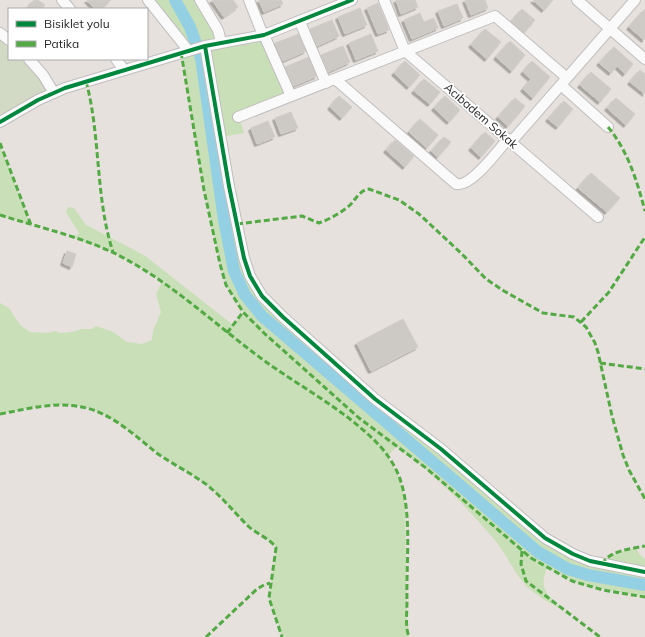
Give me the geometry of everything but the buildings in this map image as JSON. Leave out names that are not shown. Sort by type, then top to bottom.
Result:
[{"type":"street","points":[[62,0],[69,8]]},
{"type":"street","points":[[148,0],[190,50]]},
{"type":"street","points":[[200,0],[218,30],[221,42]]},
{"type":"street","points":[[249,0],[291,96]]},
{"type":"street","points":[[263,32],[337,0]]},
{"type":"street","points":[[0,122],[54,92],[204,46],[234,40],[300,22],[352,0]]},
{"type":"street","name":"Acıbadem Sokak","points":[[384,0],[405,52],[598,217]]},
{"type":"street","points":[[577,0],[645,59]]},
{"type":"street","points":[[300,22],[331,81],[456,184],[462,185],[471,180],[509,141],[635,0]]},
{"type":"street","points":[[238,117],[495,16],[564,81],[608,127]]},
{"type":"street","points":[[0,33],[8,39]]},
{"type":"street","points":[[204,46],[229,186],[244,258],[250,276],[262,296],[283,317],[375,399],[441,449],[546,538],[573,554],[590,561],[645,572]]},
{"type":"street","points":[[30,60],[43,75],[54,92]]},
{"type":"street","points":[[117,60],[124,70]]},
{"type":"green space","points":[[148,0],[200,0],[221,42],[264,35],[291,96],[239,117],[244,133],[221,137],[254,285],[375,399],[573,554],[605,559],[613,554],[636,548],[640,555],[645,559],[645,597],[583,585],[547,568],[543,582],[544,588],[550,597],[565,612],[548,602],[527,587],[515,572],[502,549],[460,501],[423,467],[396,447],[388,456],[401,481],[405,504],[407,615],[409,637],[282,637],[269,598],[276,548],[270,541],[248,526],[207,485],[164,457],[113,419],[96,411],[72,405],[48,405],[0,414],[0,303],[9,308],[20,325],[30,332],[72,332],[82,329],[92,329],[96,326],[113,332],[127,342],[142,344],[152,340],[153,331],[161,312],[156,294],[162,282],[142,268],[120,256],[74,238],[79,233],[66,212],[68,207],[74,208],[86,225],[144,255],[233,325],[243,312],[226,285],[204,190],[181,52],[188,50]]},
{"type":"green space","points":[[0,33],[8,39],[8,60],[30,60],[54,93],[0,122]]},
{"type":"green space","points":[[0,143],[1,147],[31,225],[0,215]]},
{"type":"waterway","points":[[175,0],[190,27],[201,58],[224,220],[234,271],[245,295],[262,316],[538,552],[568,569],[588,575],[645,585]]},
{"type":"marked path","points":[[181,52],[204,190],[220,264],[226,285],[243,312],[266,335],[359,418],[426,468],[531,558],[572,581],[603,590],[645,597]]},
{"type":"marked path","points":[[86,81],[94,124],[103,210],[113,252]]},
{"type":"marked path","points":[[608,127],[621,146],[631,167],[645,211]]},
{"type":"marked path","points":[[0,143],[31,225]]},
{"type":"marked path","points":[[237,224],[302,216],[319,223],[343,211],[361,193],[369,189],[399,200],[419,214],[462,254],[486,279],[504,291],[543,313],[574,317],[586,327],[595,343],[612,416],[623,455],[629,470],[645,499]]},
{"type":"marked path","points":[[0,215],[58,232],[100,247],[134,264],[172,289],[262,359],[350,419],[377,443],[394,466],[401,482],[404,496],[408,541],[406,620],[409,637]]},
{"type":"marked path","points":[[581,322],[609,292],[645,237]]},
{"type":"marked path","points":[[227,333],[243,312]]},
{"type":"marked path","points":[[600,363],[645,369]]},
{"type":"marked path","points":[[0,414],[36,407],[60,405],[84,407],[96,411],[113,419],[158,454],[207,485],[248,526],[270,541],[276,548],[269,598],[282,637]]},
{"type":"marked path","points":[[602,564],[606,559],[615,553],[645,546]]},
{"type":"marked path","points":[[522,551],[521,564],[526,581],[600,637]]},
{"type":"marked path","points":[[206,637],[257,589],[270,583]]},
{"type":"cycle path","points":[[0,122],[38,100],[65,88],[205,46],[264,35],[352,0]]},
{"type":"cycle path","points":[[205,46],[229,186],[244,258],[250,276],[262,296],[283,317],[375,399],[441,449],[545,538],[573,554],[590,561],[645,572]]}]
